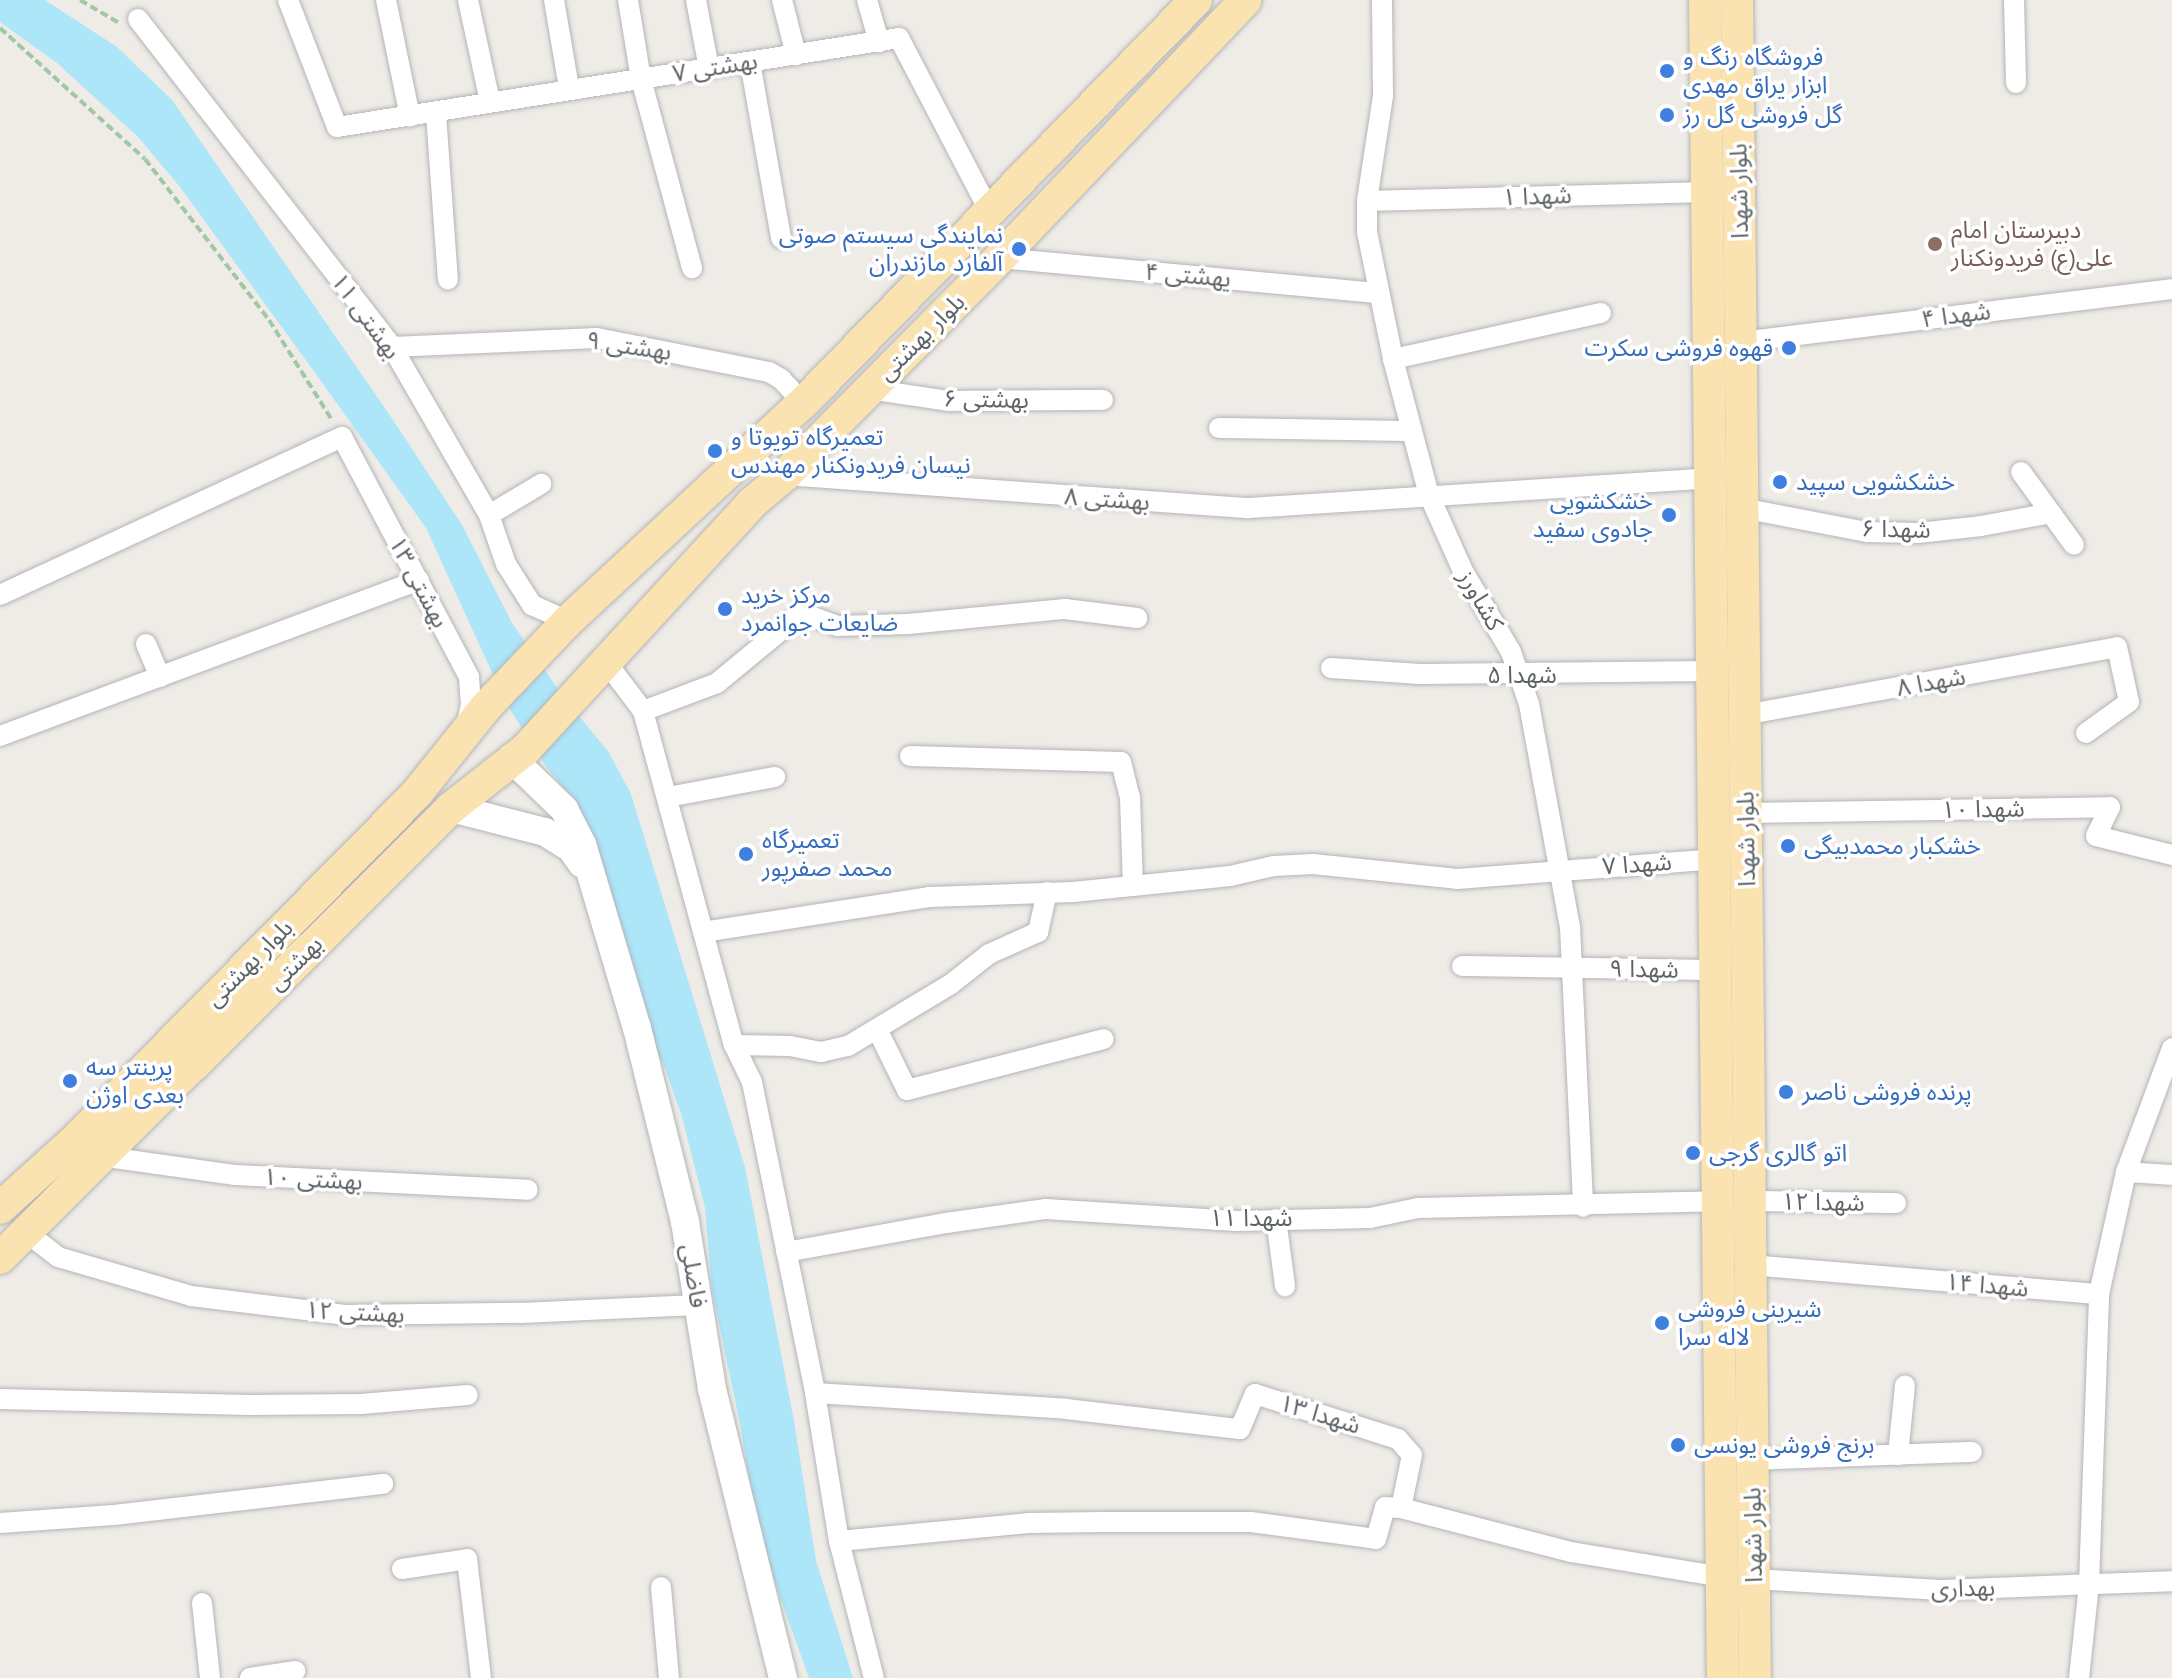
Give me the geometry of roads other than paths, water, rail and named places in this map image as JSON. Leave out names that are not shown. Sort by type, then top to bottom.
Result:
[{"type":"main road","name":"بلوار بهشتی","points":[[0,1208],[73,1142],[417,793],[486,707],[562,627],[724,480],[803,403],[1196,0]]},
{"type":"main road","name":"بلوار بهشتی","points":[[600,667],[752,503],[785,475],[1000,258],[1246,0]]},
{"type":"main road","name":"بلوار شهدا","points":[[1705,0],[1718,1201],[1738,1578],[1755,1678]]},
{"type":"main road","name":"بلوار شهدا","points":[[1723,1678],[1752,1460],[1737,0]]},
{"type":"main road","points":[[724,480],[752,503]]},
{"type":"main road","points":[[694,507],[721,538]]},
{"type":"main road","name":"بهشتی","points":[[0,1258],[451,808],[518,754],[600,667]]},
{"type":"main road","name":"فاضلی","points":[[518,754],[564,809],[582,844],[641,1043],[685,1222],[712,1389],[783,1678]]},
{"type":"main road","name":"فاضلی","points":[[451,808],[477,812],[545,832],[571,848],[592,878]]},
{"type":"street","name":"بهشتی ۷","points":[[288,0],[337,127],[436,114],[569,88],[879,42]]},
{"type":"street","points":[[386,0],[410,117]]},
{"type":"street","points":[[468,0],[490,102]]},
{"type":"street","points":[[554,0],[569,88]]},
{"type":"street","points":[[628,0],[641,79],[692,268]]},
{"type":"street","points":[[696,0],[709,68]]},
{"type":"street","points":[[782,0],[796,55]]},
{"type":"street","points":[[867,0],[879,42],[899,38],[990,212]]},
{"type":"street","name":"کشاورز","points":[[1382,0],[1383,96],[1367,201],[1367,232],[1377,293],[1429,495],[1463,571],[1511,652],[1543,771],[1560,869],[1572,968],[1583,1207]]},
{"type":"street","points":[[2014,0],[2016,83]]},
{"type":"street","name":"بهشتی ۱۱","points":[[138,19],[392,347],[489,515],[506,564],[532,605],[562,627]]},
{"type":"street","points":[[750,62],[781,238]]},
{"type":"street","points":[[436,114],[448,280]]},
{"type":"street","name":"شهدا ۱","points":[[1367,201],[1707,192]]},
{"type":"street","name":"یهشتی ۴","points":[[1000,258],[1377,293]]},
{"type":"street","name":"شهدا ۴","points":[[1741,342],[2172,289]]},
{"type":"street","points":[[1393,359],[1601,313]]},
{"type":"street","name":"بهشتی ۹","points":[[392,347],[597,338],[769,372],[781,379],[803,403]]},
{"type":"street","name":"بهشتی ۶","points":[[869,389],[948,401],[1103,400]]},
{"type":"street","points":[[1219,428],[1411,431]]},
{"type":"street","name":"بهشتی ۱۳","points":[[0,595],[342,437],[469,677],[471,705],[464,734]]},
{"type":"street","points":[[2021,472],[2074,545]]},
{"type":"street","name":"بهشتی ۸","points":[[785,475],[1249,508],[1710,478]]},
{"type":"street","points":[[489,515],[541,484]]},
{"type":"street","name":"شهدا ۶","points":[[1742,508],[1867,532],[1918,533],[1981,526],[2051,513]]},
{"type":"street","points":[[0,736],[419,580]]},
{"type":"street","points":[[643,711],[717,683],[802,613],[837,626],[908,624],[1065,609],[1137,618]]},
{"type":"street","points":[[146,644],[160,677]]},
{"type":"street","name":"شهدا ۸","points":[[1744,715],[2117,647],[2129,702],[2086,733]]},
{"type":"street","points":[[600,667],[643,711],[734,1045],[752,1082],[815,1393],[839,1541],[874,1678]]},
{"type":"street","name":"شهدا ۵","points":[[1331,668],[1420,674],[1519,675],[1712,671]]},
{"type":"street","points":[[910,756],[1121,762],[1130,797],[1133,886]]},
{"type":"street","points":[[668,797],[775,777]]},
{"type":"street","name":"شهدا ۱۰","points":[[1746,813],[2110,807],[2096,836],[2172,855]]},
{"type":"street","name":"شهدا ۷","points":[[703,932],[930,897],[1133,886],[1313,864],[1457,879],[1714,859]]},
{"type":"street","points":[[734,1045],[790,1046],[821,1052],[848,1046],[951,984],[989,954],[1038,932],[1047,892]]},
{"type":"street","name":"شهدا ۹","points":[[1462,966],[1715,970]]},
{"type":"street","points":[[877,1029],[907,1090],[1104,1039]]},
{"type":"street","points":[[2079,1678],[2089,1584],[2099,1294],[2126,1172],[2172,1048]]},
{"type":"street","name":"بهشتی ۱۰","points":[[100,1156],[236,1175],[528,1190]]},
{"type":"street","points":[[2126,1172],[2172,1175]]},
{"type":"street","name":"شهدا ۱۱","points":[[786,1252],[946,1223],[1046,1209],[1237,1221],[1370,1218],[1418,1208],[1583,1207],[1718,1201]]},
{"type":"street","name":"شهدا ۱۲","points":[[1749,1201],[1896,1203]]},
{"type":"street","points":[[1276,1219],[1285,1286]]},
{"type":"street","name":"بهشتی ۱۲","points":[[26,1232],[58,1257],[191,1296],[345,1315],[521,1313],[699,1305]]},
{"type":"street","name":"شهدا ۱۴","points":[[1751,1265],[2099,1294]]},
{"type":"street","points":[[1898,1455],[1905,1385]]},
{"type":"street","name":"شهدا ۱۳","points":[[815,1393],[1066,1409],[1240,1429],[1255,1394],[1398,1439],[1412,1455],[1401,1508]]},
{"type":"street","points":[[0,1399],[249,1405],[361,1404],[468,1395]]},
{"type":"street","points":[[1752,1460],[1972,1452]]},
{"type":"street","points":[[0,1523],[114,1515],[383,1484]]},
{"type":"street","points":[[839,1541],[1028,1523],[1105,1522],[1251,1522],[1376,1539],[1385,1507],[1401,1508],[1571,1552],[1738,1578]]},
{"type":"street","points":[[402,1569],[467,1559],[481,1678]]},
{"type":"street","name":"بهداری","points":[[1738,1578],[1941,1590],[2172,1581]]},
{"type":"street","points":[[661,1587],[669,1678]]},
{"type":"street","points":[[202,1603],[210,1678]]},
{"type":"street","points":[[250,1678],[295,1671]]},
{"type":"water","points":[[0,0],[45,0],[117,47],[172,100],[391,417],[462,525],[512,623],[567,702],[608,751],[631,794],[745,1167],[794,1421],[816,1561],[853,1678],[809,1678],[776,1586],[755,1514],[740,1423],[712,1291],[705,1208],[682,1117],[665,1068],[645,1028],[574,800],[548,769],[506,703],[426,528],[313,370],[180,187],[139,138],[57,63],[0,22]]},
{"type":"place","name":"فروشگاه رنگ و ابزار یراق مهدی","points":[[1667,71]]},
{"type":"place","name":"گل فروشی گل رز","points":[[1667,115]]},
{"type":"place","name":"دبیرستان امام علی(ع) فریدونکنار","points":[[1935,244]]},
{"type":"place","name":"نمایندگی سیستم صوتی آلفارد مازندران","points":[[1019,249]]},
{"type":"place","name":"قهوه فروشی سکرت","points":[[1789,348]]},
{"type":"place","name":"تعمیرگاه تویوتا و نیسان فریدونکنار مهندس","points":[[715,451]]},
{"type":"place","name":"خشکشویی سپید","points":[[1780,482]]},
{"type":"place","name":"خشکشویی جادوی سفید","points":[[1669,515]]},
{"type":"place","name":"مرکز خرید ضایعات جوانمرد","points":[[725,609]]},
{"type":"place","name":"خشکبار محمدبیگی","points":[[1788,846]]},
{"type":"place","name":"تعمیرگاه محمد صفرپور","points":[[746,854]]},
{"type":"place","name":"پرینتر سه بعدی اوژن","points":[[70,1081]]},
{"type":"place","name":"پرنده فروشی ناصر","points":[[1786,1092]]},
{"type":"place","name":"اتو گالری گرجی","points":[[1693,1153]]},
{"type":"place","name":"شیرینی فروشی لاله سرا","points":[[1662,1323]]},
{"type":"place","name":"برنج فروشی یونسی","points":[[1678,1445]]}]
